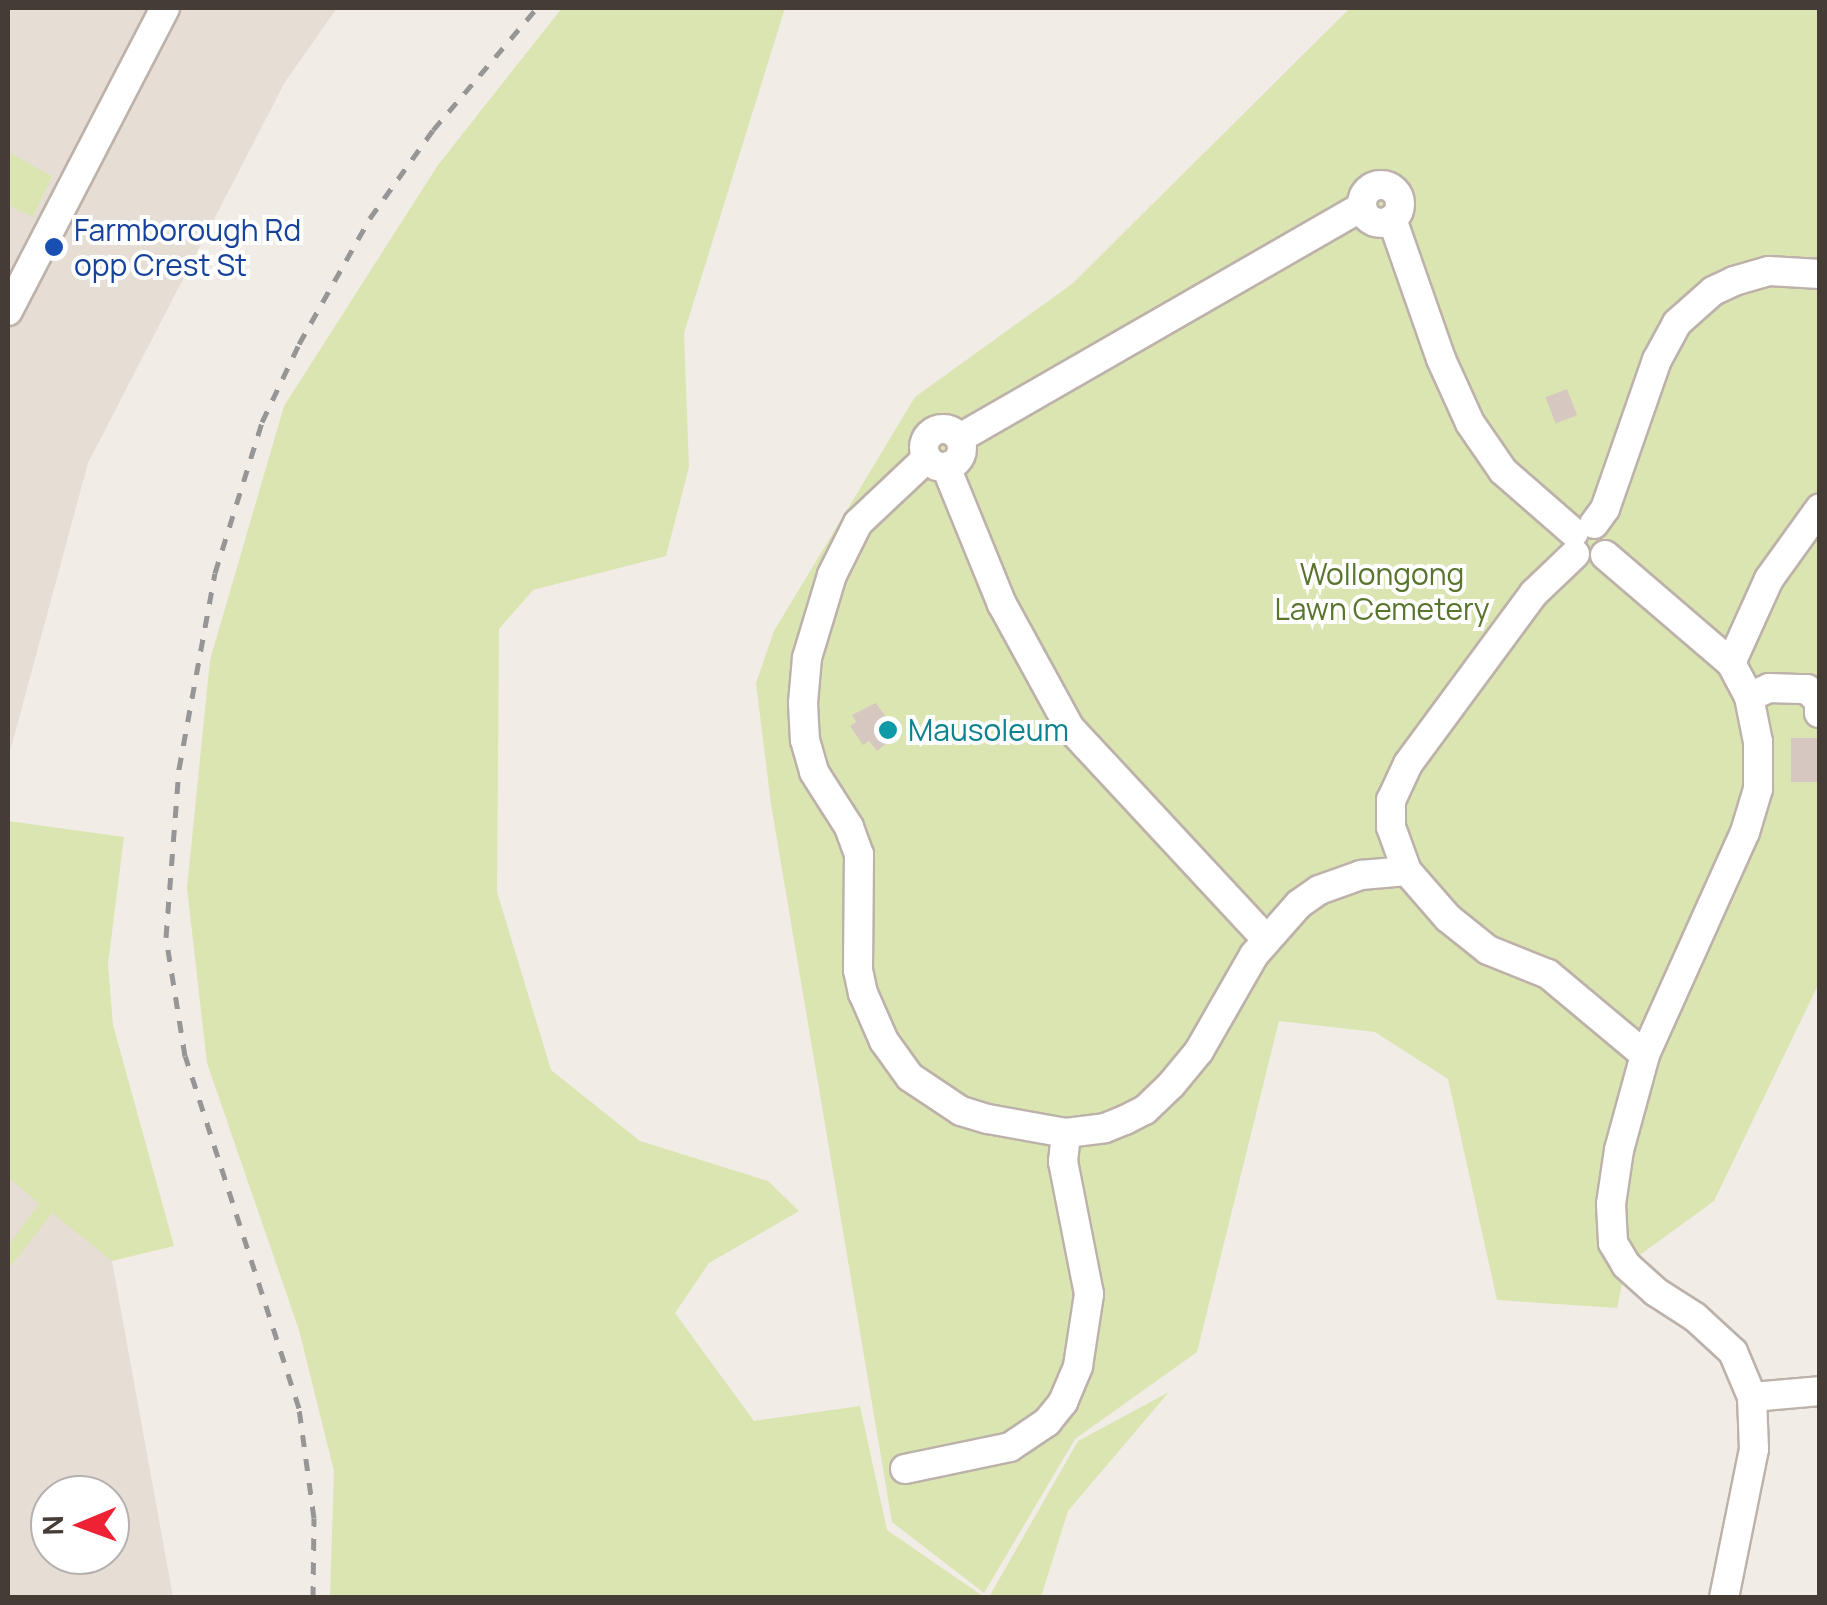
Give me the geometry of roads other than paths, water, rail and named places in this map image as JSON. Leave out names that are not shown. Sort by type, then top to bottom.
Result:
[{"type":"street","points":[[8,311],[165,8]]},
{"type":"street","points":[[1266,938],[1070,728],[1002,604],[924,443],[933,431],[948,429],[960,438],[1362,207],[1374,221],[1392,219],[1470,424],[1503,471],[1581,537],[1594,562],[1605,555],[1731,663],[1750,696],[1758,742],[1758,790],[1750,818],[1645,1055],[1619,1150],[1611,1204],[1613,1243],[1626,1265],[1656,1292],[1695,1316],[1733,1352],[1752,1397],[1754,1449],[1724,1598]]},
{"type":"street","points":[[1645,1055],[1548,974],[1488,950],[1448,918],[1408,871],[1391,827],[1391,800],[1408,764],[1534,593],[1605,509],[1656,360],[1677,323],[1713,291],[1734,281],[1769,271],[1820,274]]},
{"type":"street","points":[[936,463],[858,524],[832,575],[808,658],[804,740],[814,772],[849,827],[860,854],[858,970],[863,993],[884,1041],[910,1077],[961,1112],[1066,1132],[1105,1128],[1125,1120],[1145,1110],[1199,1052],[1266,938],[1319,890],[1361,875],[1408,871]]},
{"type":"street","points":[[1731,663],[1768,579],[1820,508]]},
{"type":"street","points":[[1750,696],[1769,688],[1807,689],[1819,700],[1819,712]]},
{"type":"street","points":[[905,1470],[1010,1447],[1047,1422],[1063,1402],[1078,1366],[1090,1294],[1063,1162],[1066,1132]]},
{"type":"street","points":[[1752,1397],[1820,1391]]},
{"type":"railway","points":[[313,1598],[314,1518],[299,1408],[185,1056],[166,937],[179,769],[215,573],[262,422],[299,344],[370,218],[433,130],[537,8]]},
{"type":"place","name":"Farmborough Rd opp Crest St","points":[[54,247]]},
{"type":"place","name":"Mausoleum","points":[[888,730]]},
{"type":"park label","name":"Wollongong Lawn Cemetery","points":[[1382,591]]}]
